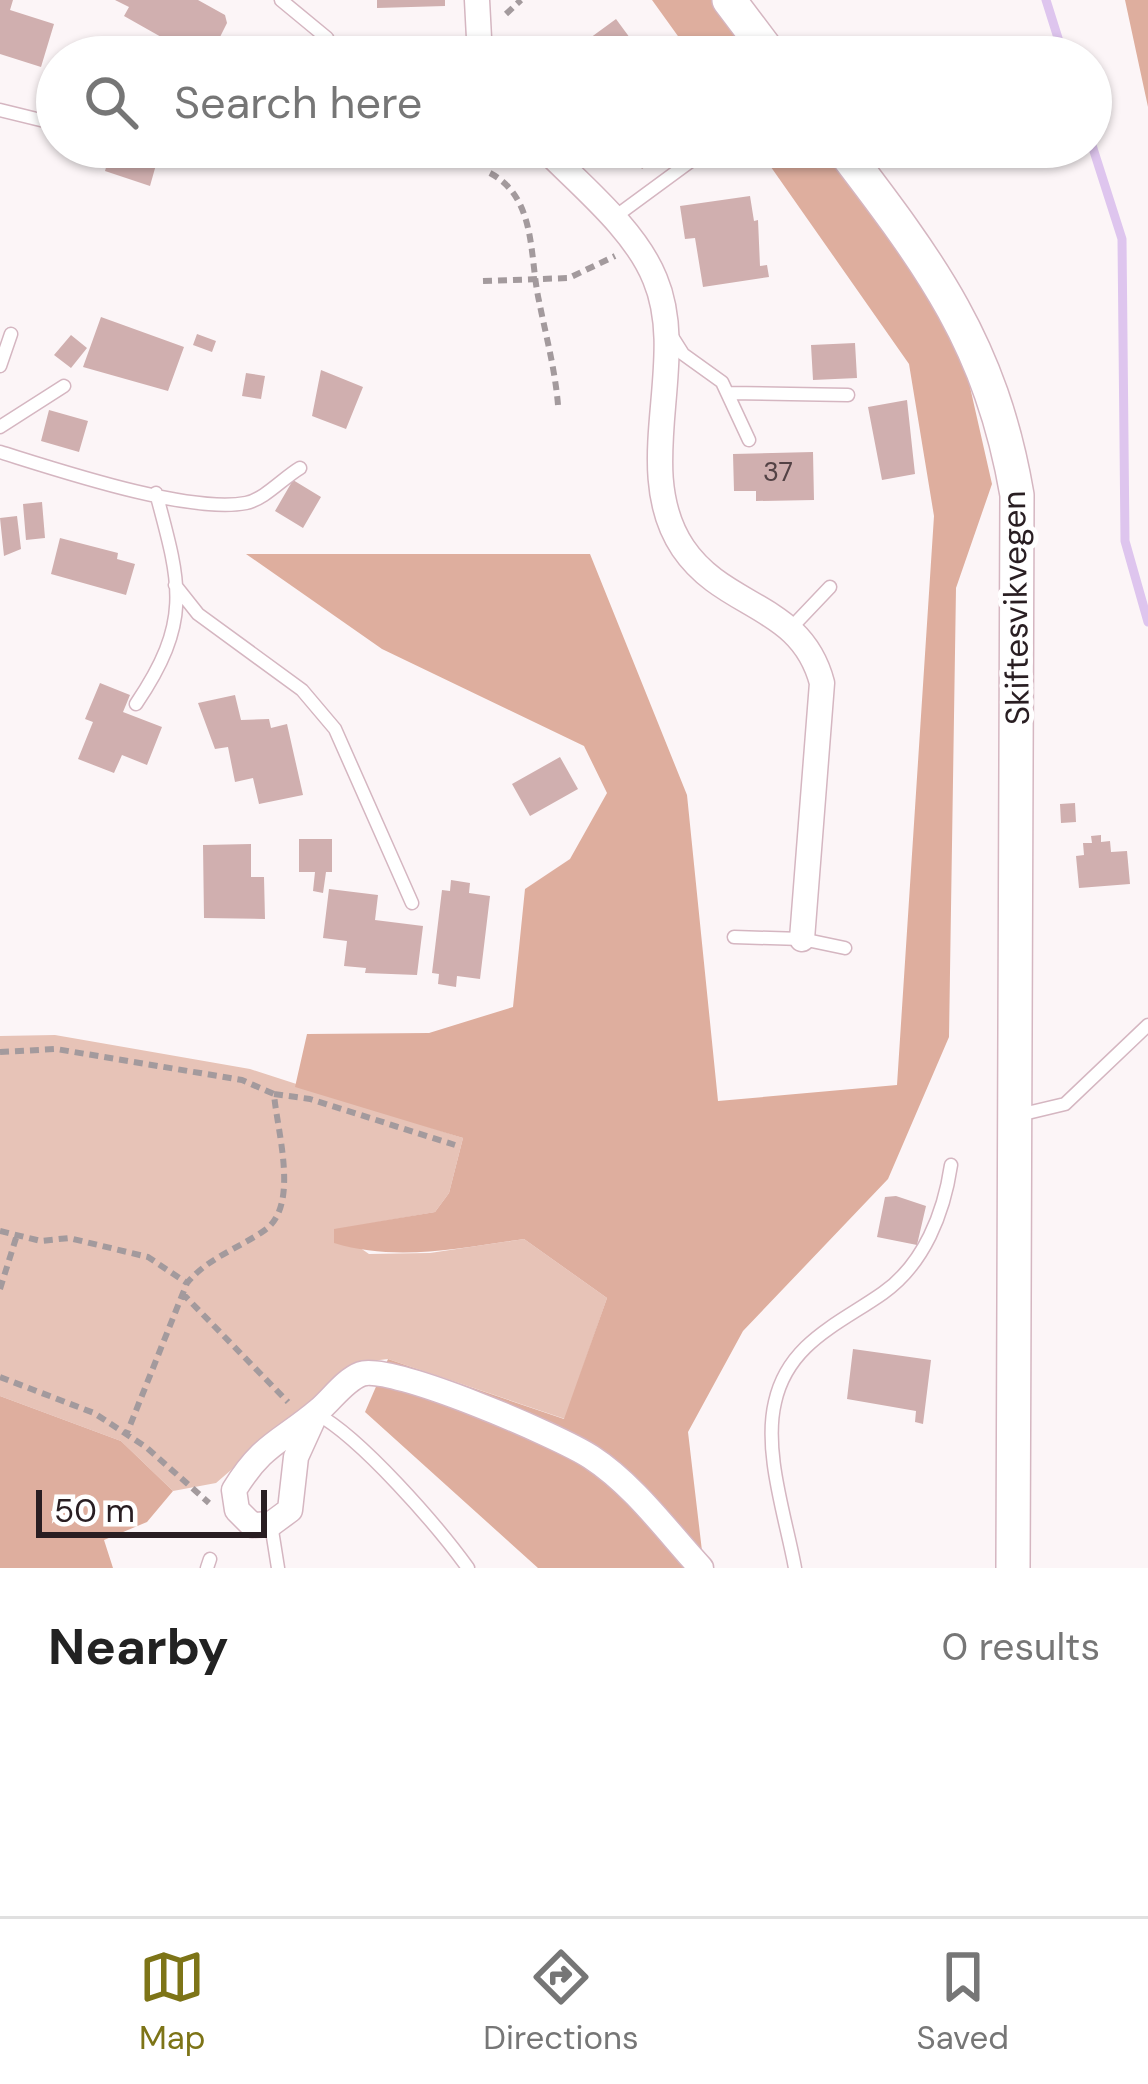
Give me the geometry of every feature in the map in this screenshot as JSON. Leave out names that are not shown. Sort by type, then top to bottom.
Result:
[{"type":"main road","points":[[729,0],[756,36]]},
{"type":"main road","name":"Skiftesvikvegen","points":[[856,168],[962,318],[1009,449],[1020,542],[1012,1568]]},
{"type":"street","points":[[477,0],[479,36]]},
{"type":"street","points":[[563,168],[611,220],[656,281],[667,329],[661,439],[668,513],[683,548],[706,571],[791,628],[813,651],[822,683],[802,939]]},
{"type":"street","points":[[310,1416],[296,1457],[290,1510],[271,1525],[244,1520],[234,1490],[256,1454],[361,1374],[405,1377],[591,1456],[641,1501],[701,1568]]},
{"type":"lane","points":[[281,0],[325,36]]},
{"type":"lane","points":[[0,110],[36,119]]},
{"type":"lane","points":[[611,220],[682,168]]},
{"type":"lane","points":[[667,329],[683,354],[714,374],[749,440]]},
{"type":"lane","points":[[0,366],[11,334]]},
{"type":"lane","points":[[0,428],[64,386]]},
{"type":"lane","points":[[728,393],[848,395]]},
{"type":"lane","points":[[0,452],[202,503],[252,502],[300,468]]},
{"type":"lane","points":[[136,704],[164,664],[181,603],[156,493]]},
{"type":"lane","points":[[175,585],[198,614],[302,690],[334,729],[412,903]]},
{"type":"lane","points":[[791,628],[830,587]]},
{"type":"lane","points":[[734,937],[802,939],[845,948]]},
{"type":"lane","points":[[1014,1116],[1065,1103],[1148,1025]]},
{"type":"lane","points":[[796,1568],[773,1437],[775,1400],[799,1353],[829,1325],[885,1292],[923,1251],[947,1192],[951,1165]]},
{"type":"lane","points":[[310,1416],[334,1424],[411,1498],[468,1568]]},
{"type":"lane","points":[[271,1525],[278,1568]]},
{"type":"path","points":[[490,172],[509,183],[535,249],[535,278],[552,348],[558,405]]},
{"type":"path","points":[[483,281],[569,278],[624,252]]},
{"type":"path","points":[[0,1052],[56,1049],[242,1080],[274,1094],[332,1106],[455,1145]]},
{"type":"path","points":[[127,1433],[187,1283],[202,1265],[269,1228],[280,1211],[284,1193],[274,1094]]},
{"type":"path","points":[[0,1231],[16,1238],[69,1238],[148,1257],[187,1283]]},
{"type":"path","points":[[0,1288],[16,1238]]},
{"type":"path","points":[[182,1293],[310,1416]]},
{"type":"path","points":[[0,1377],[94,1413],[127,1433],[217,1508]]},
{"type":"shaded area","points":[[652,0],[747,0],[774,36],[678,36]]},
{"type":"shaded area","points":[[1125,0],[1148,0],[1148,107]]},
{"type":"shaded area","points":[[772,168],[874,168],[941,259],[992,484],[956,588],[949,1037],[888,1179],[743,1331],[688,1432],[704,1568],[538,1568],[365,1412],[388,1359],[564,1419],[607,1298],[524,1239],[405,1252],[334,1243],[334,1229],[435,1212],[449,1193],[463,1138],[295,1087],[307,1034],[429,1033],[513,1007],[525,889],[570,859],[607,793],[584,746],[382,649],[246,554],[590,554],[687,795],[718,1101],[897,1085],[934,516],[909,364]]},
{"type":"shaded area","points":[[55,1035],[250,1069],[463,1138],[449,1193],[435,1212],[334,1230],[369,1254],[430,1253],[524,1239],[607,1298],[565,1419],[388,1359],[355,1363],[216,1483],[173,1491],[121,1441],[0,1396],[0,1036]]},
{"type":"shaded area","points":[[0,1396],[121,1441],[173,1491],[147,1522],[104,1540],[113,1568],[0,1568]]},
{"type":"building","points":[[0,0],[13,0],[10,10],[54,24],[50,36],[36,36],[36,65],[0,54]]},
{"type":"building","points":[[115,0],[198,0],[225,15],[227,23],[220,36],[159,36],[124,16],[129,7]]},
{"type":"building","points":[[377,0],[445,0],[445,6],[377,8]]},
{"type":"building","points":[[616,19],[629,36],[593,36]]},
{"type":"building","points":[[106,168],[155,168],[150,186]]},
{"type":"building","points":[[750,196],[754,221],[758,220],[760,266],[767,265],[769,277],[703,287],[695,238],[685,239],[680,206]]},
{"type":"building","points":[[101,317],[184,347],[168,391],[83,367]]},
{"type":"building","points":[[197,334],[216,341],[212,352],[193,345]]},
{"type":"building","points":[[71,335],[87,348],[71,368],[54,355]]},
{"type":"building","points":[[855,343],[857,378],[813,380],[811,345]]},
{"type":"building","points":[[321,370],[363,387],[346,429],[312,416]]},
{"type":"building","points":[[246,373],[265,376],[261,399],[242,396]]},
{"type":"building","points":[[907,400],[915,474],[882,480],[868,407]]},
{"type":"building","points":[[49,410],[88,421],[79,452],[41,441]]},
{"type":"building","points":[[813,452],[814,500],[756,501],[756,491],[734,491],[733,454]]},
{"type":"building","points":[[293,480],[321,497],[303,528],[275,511]]},
{"type":"building","points":[[42,502],[45,538],[26,540],[23,504]]},
{"type":"building","points":[[17,516],[21,549],[4,556],[0,518]]},
{"type":"building","points":[[60,538],[118,553],[117,559],[135,564],[126,595],[51,574]]},
{"type":"building","points":[[100,683],[130,695],[123,712],[162,727],[147,765],[122,755],[114,773],[78,759],[93,722],[85,719]]},
{"type":"building","points":[[235,695],[241,720],[269,719],[271,728],[287,724],[303,795],[259,804],[253,778],[235,782],[228,747],[215,749],[198,703]]},
{"type":"building","points":[[560,757],[578,789],[530,816],[512,784]]},
{"type":"building","points":[[1075,803],[1076,822],[1061,823],[1060,804]]},
{"type":"building","points":[[1101,835],[1101,842],[1110,841],[1111,852],[1127,851],[1130,884],[1079,888],[1076,856],[1084,855],[1083,843],[1092,843],[1091,836]]},
{"type":"building","points":[[299,839],[332,839],[332,872],[326,872],[323,893],[313,891],[315,872],[299,872]]},
{"type":"building","points":[[251,844],[251,877],[264,877],[265,919],[204,918],[203,845]]},
{"type":"building","points":[[451,880],[470,883],[469,893],[490,896],[480,979],[457,976],[456,987],[438,984],[439,974],[432,973],[442,890],[450,891]]},
{"type":"building","points":[[329,889],[378,895],[375,920],[423,926],[417,975],[365,973],[366,968],[344,966],[347,941],[323,938]]},
{"type":"building","points":[[885,1197],[926,1206],[917,1245],[877,1237]]},
{"type":"building","points":[[853,1349],[931,1360],[923,1424],[915,1422],[916,1411],[847,1399]]},
{"type":"waterway","points":[[1046,0],[1057,36]]},
{"type":"waterway","points":[[1099,168],[1122,239],[1125,541],[1148,622]]}]
